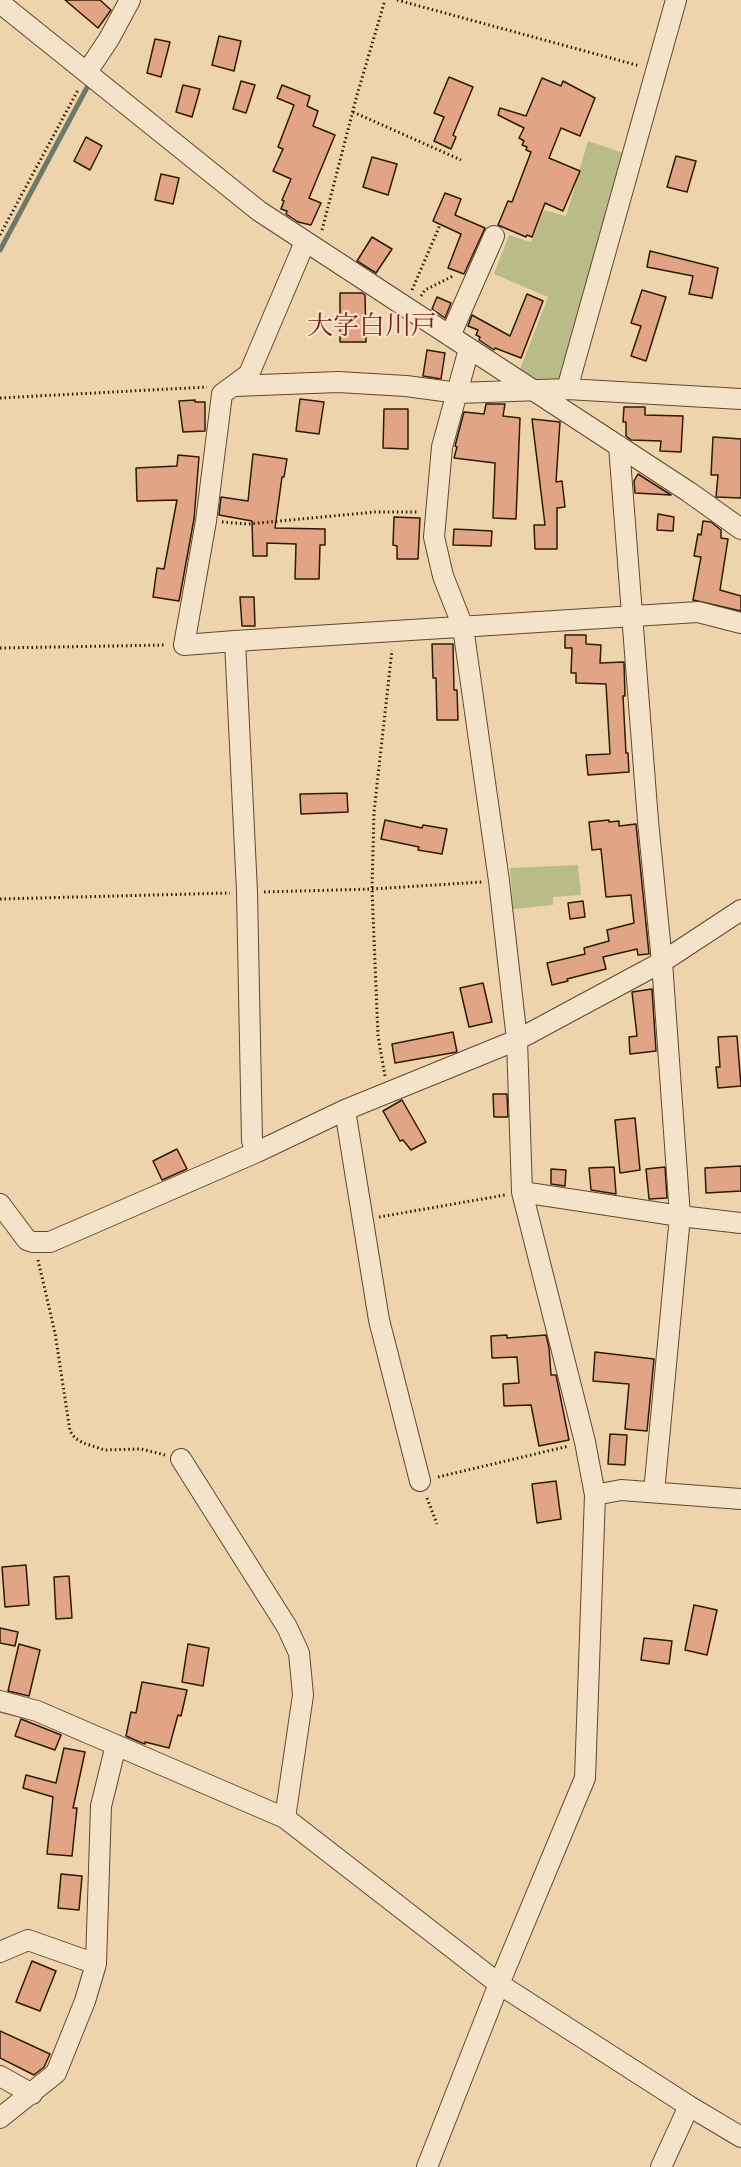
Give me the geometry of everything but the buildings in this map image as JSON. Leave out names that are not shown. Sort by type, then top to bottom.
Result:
[{"type":"street","points":[[87,72],[109,39],[130,0]]},
{"type":"street","points":[[567,389],[676,0]]},
{"type":"street","points":[[0,3],[87,72],[102,87],[260,211],[619,446],[741,529]]},
{"type":"street","points":[[450,336],[494,236]]},
{"type":"street","points":[[311,246],[249,374],[236,386],[222,394],[206,521],[184,645],[698,612],[741,623]]},
{"type":"street","points":[[427,2167],[499,1984],[585,1778],[595,1495],[585,1442],[522,1192],[517,1040],[499,881],[463,627],[443,576],[434,537],[442,447],[469,349]]},
{"type":"street","points":[[236,386],[338,382],[406,386],[458,393],[567,389],[741,399]]},
{"type":"street","points":[[619,446],[648,821],[662,962],[680,1216],[654,1492]]},
{"type":"street","points":[[235,641],[247,892],[252,1141],[257,1152]]},
{"type":"street","points":[[0,1204],[22,1236],[33,1242],[50,1242],[257,1152],[345,1110],[517,1040],[662,962],[741,910]]},
{"type":"street","points":[[345,1110],[379,1320],[420,1481]]},
{"type":"street","points":[[522,1192],[741,1223]]},
{"type":"street","points":[[181,1459],[287,1628],[299,1653],[303,1695],[285,1818]]},
{"type":"street","points":[[595,1495],[621,1490],[741,1499]]},
{"type":"street","points":[[0,1701],[37,1711],[285,1818],[499,1984],[741,2137]]},
{"type":"street","points":[[0,2118],[56,2073],[85,2001],[96,1964],[101,1806],[116,1745]]},
{"type":"street","points":[[0,1952],[28,1940],[96,1964]]},
{"type":"street","points":[[0,2076],[32,2094]]},
{"type":"street","points":[[661,2167],[689,2106]]},
{"type":"path","points":[[311,246],[385,0]]},
{"type":"path","points":[[397,0],[656,70]]},
{"type":"path","points":[[0,235],[87,72]]},
{"type":"path","points":[[352,112],[461,160]]},
{"type":"path","points":[[409,308],[440,225]]},
{"type":"path","points":[[409,308],[425,290],[453,276]]},
{"type":"path","points":[[0,398],[236,386]]},
{"type":"path","points":[[206,521],[248,524],[375,512],[436,513]]},
{"type":"path","points":[[388,1093],[378,1036],[372,889],[374,812],[381,730],[394,632]]},
{"type":"path","points":[[0,648],[184,645]]},
{"type":"path","points":[[363,1220],[522,1192]]},
{"type":"path","points":[[33,1242],[42,1271],[55,1333],[70,1431],[83,1443],[105,1450],[141,1449],[181,1459]]},
{"type":"path","points":[[437,1524],[420,1481],[585,1442]]},
{"type":"green space","points":[[588,141],[623,153],[562,383],[533,384],[519,372],[548,297],[494,274],[509,235],[531,242],[544,210],[566,216]]},
{"type":"green space","points":[[578,865],[581,895],[553,897],[553,905],[513,909],[510,868]]},
{"type":"waterway","points":[[0,250],[91,80]]},
{"type":"district","name":"大字白川戸","points":[[372,329]]}]
